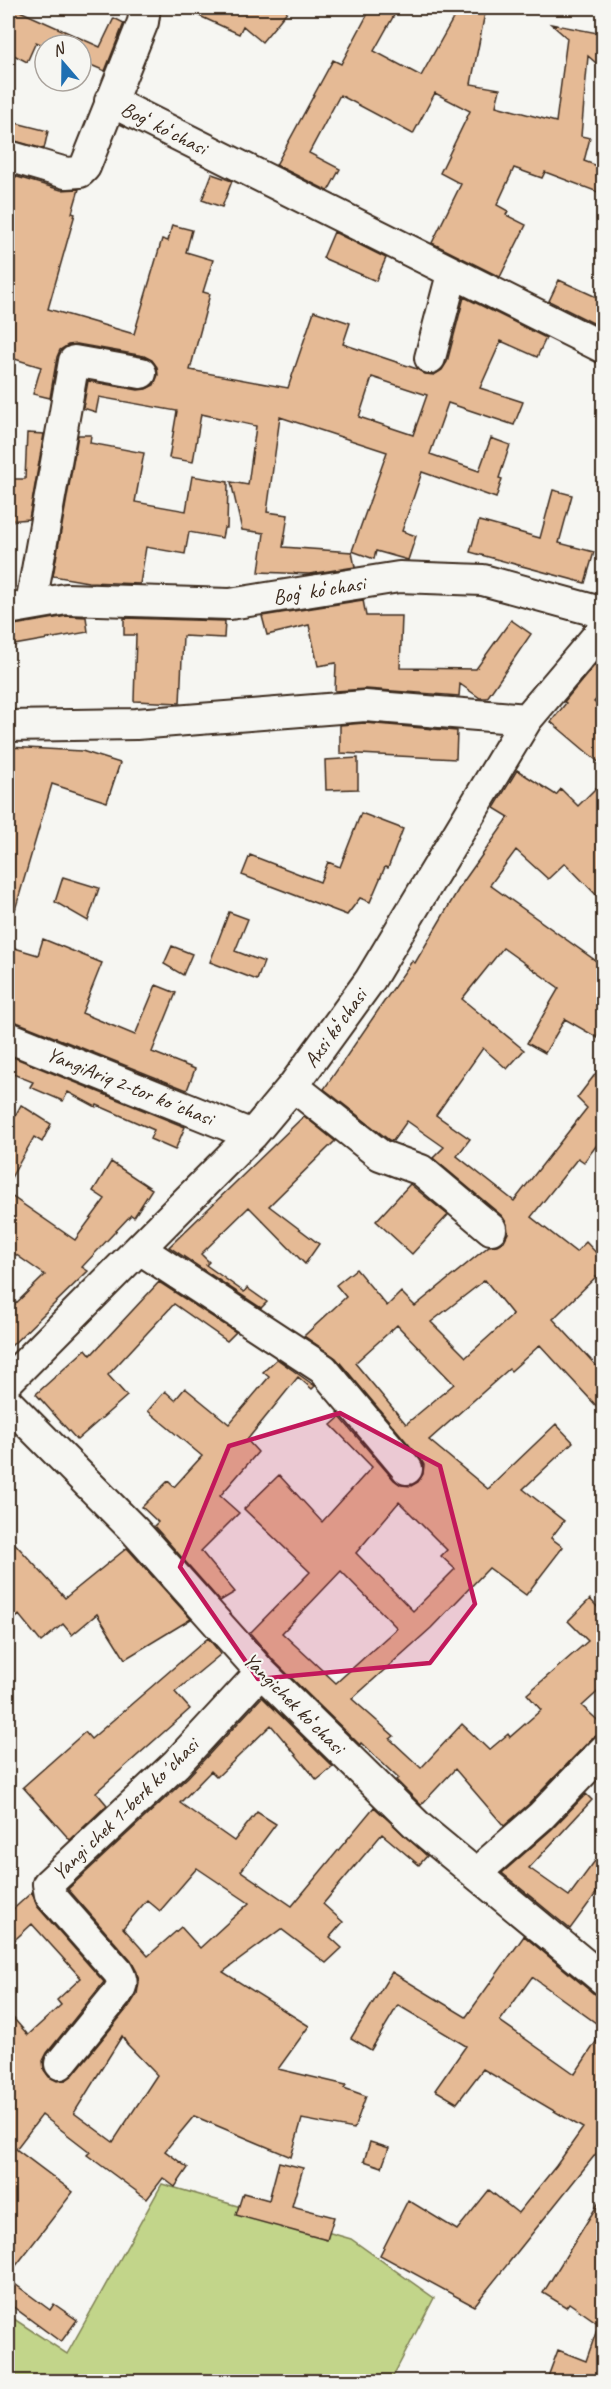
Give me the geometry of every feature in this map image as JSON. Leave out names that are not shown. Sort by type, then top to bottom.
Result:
[{"type":"street","points":[[8,156],[66,173],[80,172],[86,167],[110,101],[143,22],[145,8]]},
{"type":"street","name":"Bogʻ koʻchasi","points":[[110,101],[603,348]]},
{"type":"street","points":[[430,357],[452,274]]},
{"type":"street","name":"Bogʻ koʻchasi","points":[[141,373],[74,361],[19,607],[66,599],[230,604],[399,577],[483,580],[603,613]]},
{"type":"street","name":"Axsi koʻchasi","points":[[8,1381],[252,1135],[293,1086],[370,980],[526,719],[600,637]]},
{"type":"street","points":[[8,726],[136,724],[365,706],[526,719]]},
{"type":"street","name":"YangiАriq 2-tor koʼchasi","points":[[8,1037],[252,1135]]},
{"type":"street","points":[[293,1086],[380,1155],[421,1170],[491,1229]]},
{"type":"street","points":[[140,1249],[323,1369],[407,1469]]},
{"type":"street","name":"Yangichek koʻchasi","points":[[8,1403],[135,1531],[261,1672],[419,1827],[603,1980]]},
{"type":"street","name":"Yangi chek 1-berk koʼchasi","points":[[60,2064],[117,1994],[122,1986],[122,1979],[50,1895],[48,1884],[176,1764],[261,1672]]},
{"type":"street","points":[[476,1873],[541,1816],[603,1750]]},
{"type":"highlighted area","points":[[340,1413],[440,1466],[475,1604],[430,1663],[258,1679],[180,1567],[229,1446]]},
{"type":"green space","points":[[162,2184],[351,2239],[434,2298],[390,2382],[8,2381],[8,2315],[67,2354]]},
{"type":"building","points":[[8,8],[13,8],[69,33],[33,33],[33,49],[27,62],[8,52]]},
{"type":"building","points":[[182,8],[290,8],[262,42],[243,26],[239,34]]},
{"type":"building","points":[[371,8],[398,8],[374,51],[421,76],[459,8],[486,8],[471,84],[500,89],[496,106],[556,122],[567,38],[551,24],[603,34],[603,69],[588,56],[581,136],[590,138],[584,161],[603,168],[603,194],[545,172],[542,178],[514,168],[497,205],[508,211],[506,215],[526,225],[500,277],[432,243],[461,184],[440,173],[470,111],[435,93],[413,134],[340,95],[309,153],[340,169],[328,191],[276,165],[333,60],[341,64]]},
{"type":"building","points":[[114,18],[124,23],[105,71],[93,66],[93,44],[100,47]]},
{"type":"building","points":[[8,121],[48,131],[44,149],[8,139]]},
{"type":"building","points":[[212,174],[232,181],[222,207],[202,200]]},
{"type":"building","points":[[14,176],[61,190],[79,189],[72,213],[75,214],[48,309],[134,334],[162,239],[168,241],[172,225],[192,230],[186,252],[213,260],[203,292],[210,294],[190,370],[288,388],[314,311],[350,323],[343,344],[417,369],[425,374],[434,375],[442,370],[447,362],[464,297],[546,338],[537,357],[501,341],[480,388],[523,402],[514,425],[448,403],[430,454],[479,471],[491,438],[510,445],[499,478],[502,479],[496,498],[422,472],[402,531],[416,536],[408,560],[376,551],[374,559],[352,551],[387,452],[280,417],[267,512],[288,515],[283,547],[352,552],[355,567],[309,574],[259,572],[264,533],[242,530],[231,482],[248,485],[256,426],[201,414],[193,462],[169,458],[177,411],[99,397],[96,412],[83,408],[88,381],[138,390],[154,385],[158,375],[157,367],[152,360],[144,356],[77,344],[68,345],[60,350],[57,357],[50,398],[33,394],[41,367],[8,357],[8,199]],"holes":[[[372,377],[427,395],[413,435],[359,417]]]},
{"type":"building","points":[[334,232],[386,258],[376,281],[323,258]]},
{"type":"building","points":[[559,280],[603,300],[603,328],[549,301]]},
{"type":"building","points":[[27,433],[44,434],[29,519],[8,521],[8,479],[25,479]]},
{"type":"building","points":[[78,435],[91,435],[90,443],[144,453],[135,502],[186,511],[192,476],[228,482],[227,528],[224,528],[222,538],[189,532],[185,554],[146,547],[140,584],[88,582],[53,576]]},
{"type":"building","points":[[553,490],[572,495],[559,543],[594,552],[585,583],[470,552],[479,521],[540,538]]},
{"type":"building","points":[[363,600],[366,616],[402,616],[400,668],[476,669],[511,620],[531,634],[487,698],[480,698],[460,684],[459,696],[366,689],[335,691],[336,663],[318,666],[309,625],[267,635],[262,616]]},
{"type":"building","points":[[67,616],[86,617],[88,632],[8,646],[8,626]]},
{"type":"building","points":[[124,618],[225,621],[224,638],[183,636],[180,703],[134,701],[136,635],[124,635]]},
{"type":"building","points":[[603,655],[603,692],[594,702],[603,710],[603,766],[551,722],[566,703],[564,702]]},
{"type":"building","points":[[365,723],[457,731],[456,759],[340,753],[340,725]]},
{"type":"building","points":[[8,747],[82,751],[120,763],[107,802],[52,784],[13,917],[8,916]]},
{"type":"building","points":[[358,758],[358,789],[326,790],[325,760]]},
{"type":"building","points":[[517,770],[556,795],[561,789],[578,806],[603,781],[603,902],[565,863],[548,879],[516,850],[490,885],[603,966],[603,1041],[565,1019],[545,1053],[527,1043],[559,988],[503,948],[462,999],[524,1050],[507,1069],[483,1048],[436,1115],[470,1139],[457,1156],[514,1201],[587,1108],[577,1098],[603,1064],[603,1137],[584,1162],[578,1158],[531,1217],[576,1252],[586,1242],[603,1260],[603,1270],[553,1319],[603,1373],[603,1413],[540,1345],[511,1371],[509,1369],[429,1440],[488,1489],[556,1424],[573,1442],[523,1489],[564,1521],[551,1538],[563,1547],[526,1595],[489,1568],[431,1628],[352,1699],[394,1736],[390,1739],[421,1768],[462,1724],[489,1750],[508,1734],[510,1737],[541,1710],[527,1694],[588,1641],[568,1621],[590,1599],[603,1613],[603,1687],[582,1706],[603,1725],[603,1733],[592,1738],[529,1804],[504,1826],[455,1769],[421,1805],[396,1780],[398,1778],[361,1743],[360,1745],[273,1660],[250,1633],[310,1572],[244,1509],[279,1475],[322,1522],[372,1467],[331,1425],[340,1417],[394,1480],[401,1485],[411,1486],[418,1482],[423,1474],[424,1465],[420,1458],[336,1358],[304,1336],[346,1297],[336,1285],[356,1269],[387,1306],[401,1292],[415,1306],[489,1246],[504,1241],[508,1233],[507,1224],[502,1216],[433,1158],[444,1147],[407,1121],[393,1141],[389,1140],[324,1089],[412,961],[415,963],[461,885],[509,817],[494,808]],"holes":[[[485,1280],[513,1315],[466,1357],[431,1322]],[[397,1325],[454,1384],[406,1424],[355,1363]],[[399,1502],[447,1550],[441,1556],[455,1569],[413,1611],[356,1553]],[[341,1571],[397,1628],[336,1683],[282,1633]]]},
{"type":"building","points":[[361,813],[403,829],[388,868],[385,867],[370,902],[360,898],[347,915],[242,875],[250,855],[320,882],[328,862],[340,867]]},
{"type":"building","points":[[63,877],[99,888],[88,921],[55,902]]},
{"type":"building","points":[[229,912],[248,919],[235,951],[264,962],[257,980],[210,962]]},
{"type":"building","points":[[43,939],[102,963],[82,1013],[135,1035],[156,985],[176,993],[152,1052],[195,1069],[187,1090],[8,1020],[8,946],[38,955]]},
{"type":"building","points":[[172,946],[192,954],[183,975],[164,964]]},
{"type":"building","points":[[8,1055],[185,1127],[175,1150],[150,1139],[154,1130],[97,1105],[96,1107],[68,1092],[63,1101],[30,1087],[33,1082],[8,1072]]},
{"type":"building","points":[[21,1105],[51,1124],[42,1142],[34,1137],[8,1183],[8,1129]]},
{"type":"building","points":[[304,1116],[335,1141],[269,1206],[319,1244],[305,1264],[249,1207],[201,1254],[209,1262],[206,1265],[244,1292],[247,1288],[267,1302],[261,1308],[169,1247]]},
{"type":"building","points":[[111,1162],[152,1189],[134,1217],[131,1215],[82,1267],[88,1271],[8,1349],[8,1311],[45,1275],[8,1249],[8,1194],[75,1240],[105,1199],[93,1191]]},
{"type":"building","points":[[410,1184],[448,1215],[412,1254],[376,1221]]},
{"type":"building","points":[[159,1282],[236,1332],[227,1341],[174,1304],[108,1375],[127,1396],[77,1440],[36,1394],[86,1349],[91,1355]]},
{"type":"building","points":[[277,1359],[315,1386],[312,1389],[298,1377],[247,1440],[258,1452],[220,1496],[239,1513],[201,1551],[235,1592],[220,1601],[154,1526],[158,1522],[142,1507],[168,1481],[174,1487],[202,1456],[148,1411],[165,1391],[175,1400],[185,1388],[229,1424],[269,1377],[263,1372]]},
{"type":"building","points":[[8,1536],[65,1598],[127,1548],[191,1619],[125,1659],[97,1614],[72,1635],[63,1624],[41,1642],[19,1615],[8,1626]]},
{"type":"building","points":[[208,1638],[221,1654],[175,1692],[190,1709],[96,1792],[107,1805],[70,1840],[23,1787],[85,1732],[91,1739]]},
{"type":"building","points":[[262,1697],[333,1767],[317,1780],[271,1725],[217,1777],[211,1771],[180,1803],[234,1841],[257,1812],[276,1824],[241,1871],[292,1906],[374,1807],[427,1856],[419,1865],[382,1834],[323,1904],[343,1922],[330,1937],[342,1948],[326,1963],[281,1929],[223,1972],[309,2026],[278,2069],[346,2085],[344,2088],[366,2096],[354,2129],[302,2119],[291,2157],[194,2116],[165,2151],[188,2168],[175,2187],[163,2178],[147,2199],[87,2155],[90,2152],[42,2115],[16,2149],[73,2192],[8,2276],[8,2012],[28,2035],[61,2005],[57,2000],[81,1978],[32,1924],[8,1946],[8,1914],[32,1892],[37,1906],[104,1982],[43,2061],[44,2070],[49,2077],[57,2081],[66,2080],[73,2075],[130,2005],[137,1994],[139,1982],[131,1961],[68,1889],[188,1777]],"holes":[[[197,1868],[249,1903],[200,1948],[181,1927],[148,1956],[123,1928],[147,1900],[160,1911]],[[122,2036],[157,2075],[113,2142],[74,2113]]]},
{"type":"building","points":[[586,1794],[592,1800],[529,1868],[569,1896],[603,1850],[603,1884],[570,1929],[502,1873],[552,1829]]},
{"type":"building","points":[[524,1936],[593,1993],[603,1997],[603,2028],[532,1977],[500,2021],[575,2074],[603,2031],[603,2145],[474,2306],[380,2255],[408,2200],[457,2230],[489,2190],[518,2213],[583,2128],[483,2069],[457,2103],[435,2090],[466,2046],[398,2005],[371,2050],[351,2038],[392,1972],[466,2017]]},
{"type":"building","points":[[370,2142],[389,2148],[382,2167],[364,2161]]},
{"type":"building","points":[[279,2162],[303,2168],[292,2206],[334,2217],[327,2240],[236,2215],[243,2193],[269,2200]]},
{"type":"building","points":[[603,2196],[603,2382],[546,2382],[558,2350],[586,2361],[599,2324],[569,2303],[566,2307],[543,2293]]},
{"type":"building","points":[[8,2279],[50,2310],[54,2304],[77,2320],[61,2342],[8,2303]]}]
